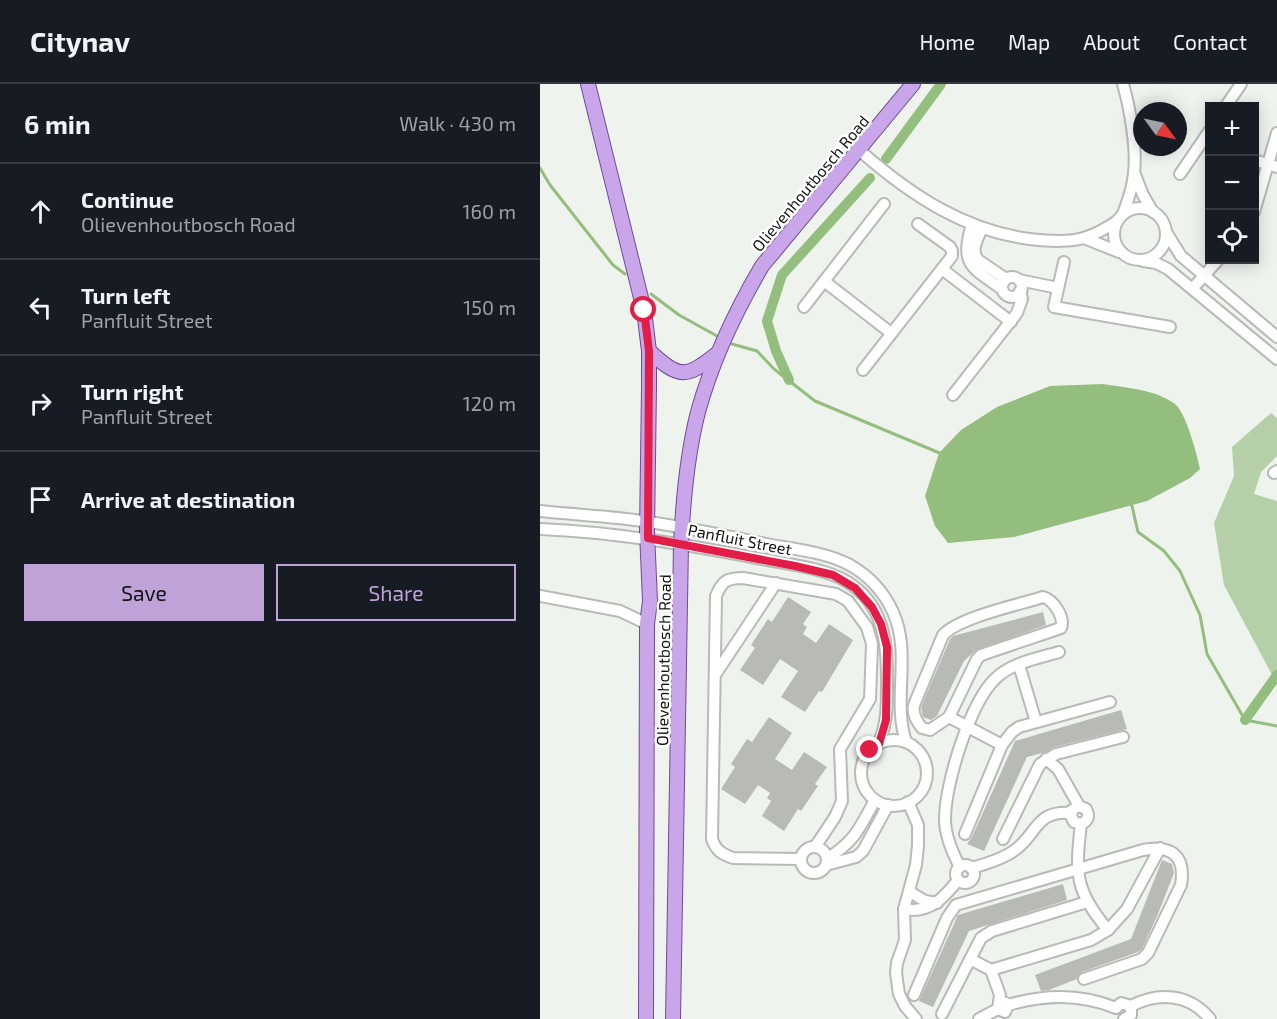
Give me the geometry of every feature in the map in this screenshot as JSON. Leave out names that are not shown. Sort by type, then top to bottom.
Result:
[{"type":"main road","name":"Olievenhoutbosch Road","points":[[588,84],[644,310],[649,351],[647,522],[650,601],[647,624],[646,1019]]},
{"type":"main road","name":"Olievenhoutbosch Road","points":[[673,1019],[681,544],[687,476],[698,413],[718,353],[743,298],[762,266],[913,84]]},
{"type":"main road","points":[[649,351],[667,367],[684,373],[698,369],[718,353]]},
{"type":"street","points":[[1119,252],[1113,237],[1130,194],[1134,171],[1131,123],[1123,84]]},
{"type":"street","points":[[1229,102],[1241,84]]},
{"type":"street","points":[[1255,210],[1273,166],[1277,134]]},
{"type":"street","points":[[1180,174],[1205,136]]},
{"type":"street","points":[[858,149],[890,177],[952,216],[977,226],[1029,239],[1062,242],[1084,238],[1137,208],[1153,212]]},
{"type":"street","points":[[1134,171],[1143,195],[1153,212],[1164,224],[1177,252],[1277,337]]},
{"type":"street","points":[[804,308],[884,204]]},
{"type":"street","points":[[863,370],[952,256],[952,251],[918,224]]},
{"type":"street","points":[[977,226],[975,256],[1004,284],[1011,296],[1020,286]]},
{"type":"street","points":[[1143,261],[1152,258],[1160,251],[1165,242],[1166,231]]},
{"type":"street","points":[[1084,238],[1134,260],[1162,265],[1193,288],[1277,359]]},
{"type":"street","points":[[1064,262],[1054,307],[1170,327]]},
{"type":"street","points":[[1193,288],[1214,264]]},
{"type":"street","points":[[942,269],[1011,322]]},
{"type":"street","points":[[953,395],[1011,322],[1021,305],[1020,286],[1013,277],[1004,284]]},
{"type":"street","points":[[824,281],[891,333]]},
{"type":"street","points":[[1020,286],[1058,288]]},
{"type":"street","name":"Panfluit Street","points":[[540,511],[682,527],[836,559],[850,565],[872,581],[883,594],[898,626],[903,659],[900,715],[906,742],[922,756],[926,766],[923,787],[917,796],[908,802]]},
{"type":"street","name":"Panfluit Street","points":[[540,529],[648,538],[795,566],[833,575],[846,581],[864,597],[881,624],[887,647],[886,720],[879,744],[870,750],[861,768],[864,788],[875,800]]},
{"type":"street","points":[[801,859],[733,858],[715,848],[712,839],[716,596],[723,581],[730,578],[776,583],[836,594],[848,601],[867,627],[872,645],[870,699],[840,750],[842,801],[815,847],[806,850],[801,859],[804,867],[811,873],[820,872],[826,862],[854,837],[875,800],[888,806],[899,806],[908,802],[918,825],[916,866],[904,909],[905,940],[897,963],[897,983],[905,1006],[916,1019]]},
{"type":"street","points":[[714,675],[776,583]]},
{"type":"street","points":[[540,596],[620,611],[647,624]]},
{"type":"street","points":[[1043,597],[1048,598],[1062,619],[1061,628],[981,655],[949,717],[926,730],[919,724],[913,710],[943,635],[949,628],[964,621],[1043,597]]},
{"type":"street","points":[[1059,652],[1005,671],[992,683],[968,727],[950,782],[945,819],[948,839],[966,868],[974,875],[970,881],[964,883],[958,880],[956,873],[966,868],[1007,855],[1016,850],[1039,821],[1053,813],[1086,809],[1087,820],[1081,824]]},
{"type":"street","points":[[1019,665],[1036,722]]},
{"type":"street","points":[[965,834],[1002,745],[1011,732],[1036,722],[1110,702]]},
{"type":"street","points":[[949,717],[1002,745]]},
{"type":"street","points":[[1003,839],[1037,769],[1046,759],[1056,754],[1123,737]]},
{"type":"street","points":[[879,744],[887,741],[906,742]]},
{"type":"street","points":[[1046,759],[1058,769],[1067,782],[1075,809],[1072,820],[1081,824]]},
{"type":"street","points":[[826,862],[856,857],[863,851],[888,806]]},
{"type":"street","points":[[1081,824],[1078,883],[1087,902],[1108,930]]},
{"type":"street","points":[[815,847],[825,852],[826,862]]},
{"type":"street","points":[[970,959],[992,970],[1091,940],[1108,930],[1127,909],[1160,848]]},
{"type":"street","points":[[914,995],[942,927],[956,905],[1134,852],[1160,848],[1178,857],[1183,875],[1181,885],[1151,949],[1142,959],[1084,979]]},
{"type":"street","points":[[904,909],[924,909],[938,903],[958,880]]},
{"type":"street","points":[[910,892],[924,901],[938,903]]},
{"type":"street","points":[[942,1014],[981,938],[992,931],[1087,902]]},
{"type":"street","points":[[992,970],[1002,1006]]},
{"type":"street","points":[[979,1019],[1002,1006],[1045,996],[1102,1002],[1116,1008]]},
{"type":"street","points":[[1131,1006],[1131,1015],[1124,1019],[1116,1014],[1116,1008],[1121,1003],[1131,1006],[1142,1000],[1164,996],[1195,1005],[1210,1019]]},
{"type":"shaded area","points":[[1103,384],[1150,392],[1175,404],[1187,425],[1200,469],[1190,478],[1147,501],[1014,537],[948,543],[935,526],[925,496],[939,453],[961,430],[997,407],[1050,386]]},
{"type":"shaded area","points":[[1271,413],[1277,418],[1277,456],[1261,472],[1254,494],[1277,501],[1277,684],[1224,585],[1214,523],[1234,476],[1232,447]]},
{"type":"building","points":[[788,597],[811,612],[803,624],[807,627],[803,634],[816,643],[829,624],[853,640],[822,692],[819,691],[805,712],[781,697],[798,671],[780,659],[763,685],[740,670],[755,648],[751,645],[768,619],[772,622]]},
{"type":"building","points":[[1043,612],[1046,625],[976,650],[964,661],[937,716],[931,720],[923,717],[921,707],[953,636]]},
{"type":"building","points":[[1121,710],[1127,729],[1054,747],[1046,752],[1027,757],[984,851],[967,844],[1015,741]]},
{"type":"building","points":[[769,717],[792,733],[775,759],[792,770],[804,752],[827,767],[815,784],[818,786],[801,811],[798,809],[784,831],[762,816],[771,801],[767,798],[770,793],[758,785],[745,804],[721,789],[735,767],[731,764],[747,739],[752,742]]},
{"type":"building","points":[[1162,860],[1172,864],[1174,873],[1142,949],[1082,972],[1077,979],[1041,991],[1035,975],[1131,939]]},
{"type":"building","points":[[1063,884],[1067,900],[969,931],[933,1007],[919,1001],[958,915]]},
{"type":"waterway","points":[[886,159],[941,84]]},
{"type":"waterway","points":[[540,168],[550,185],[613,265],[625,274]]},
{"type":"waterway","points":[[789,380],[776,351],[767,321],[782,275],[870,178]]},
{"type":"waterway","points":[[651,294],[679,315],[717,336]]},
{"type":"waterway","points":[[732,344],[757,351],[774,369],[815,401],[942,454]]},
{"type":"waterway","points":[[1129,502],[1138,532],[1164,551],[1180,571],[1200,615],[1207,654],[1245,720],[1277,726]]},
{"type":"waterway","points":[[1245,720],[1277,675]]},
{"type":"route","points":[[644,310],[649,351],[648,538],[833,575],[855,588],[872,607],[885,634],[887,647],[885,727],[879,744],[870,750]]}]
